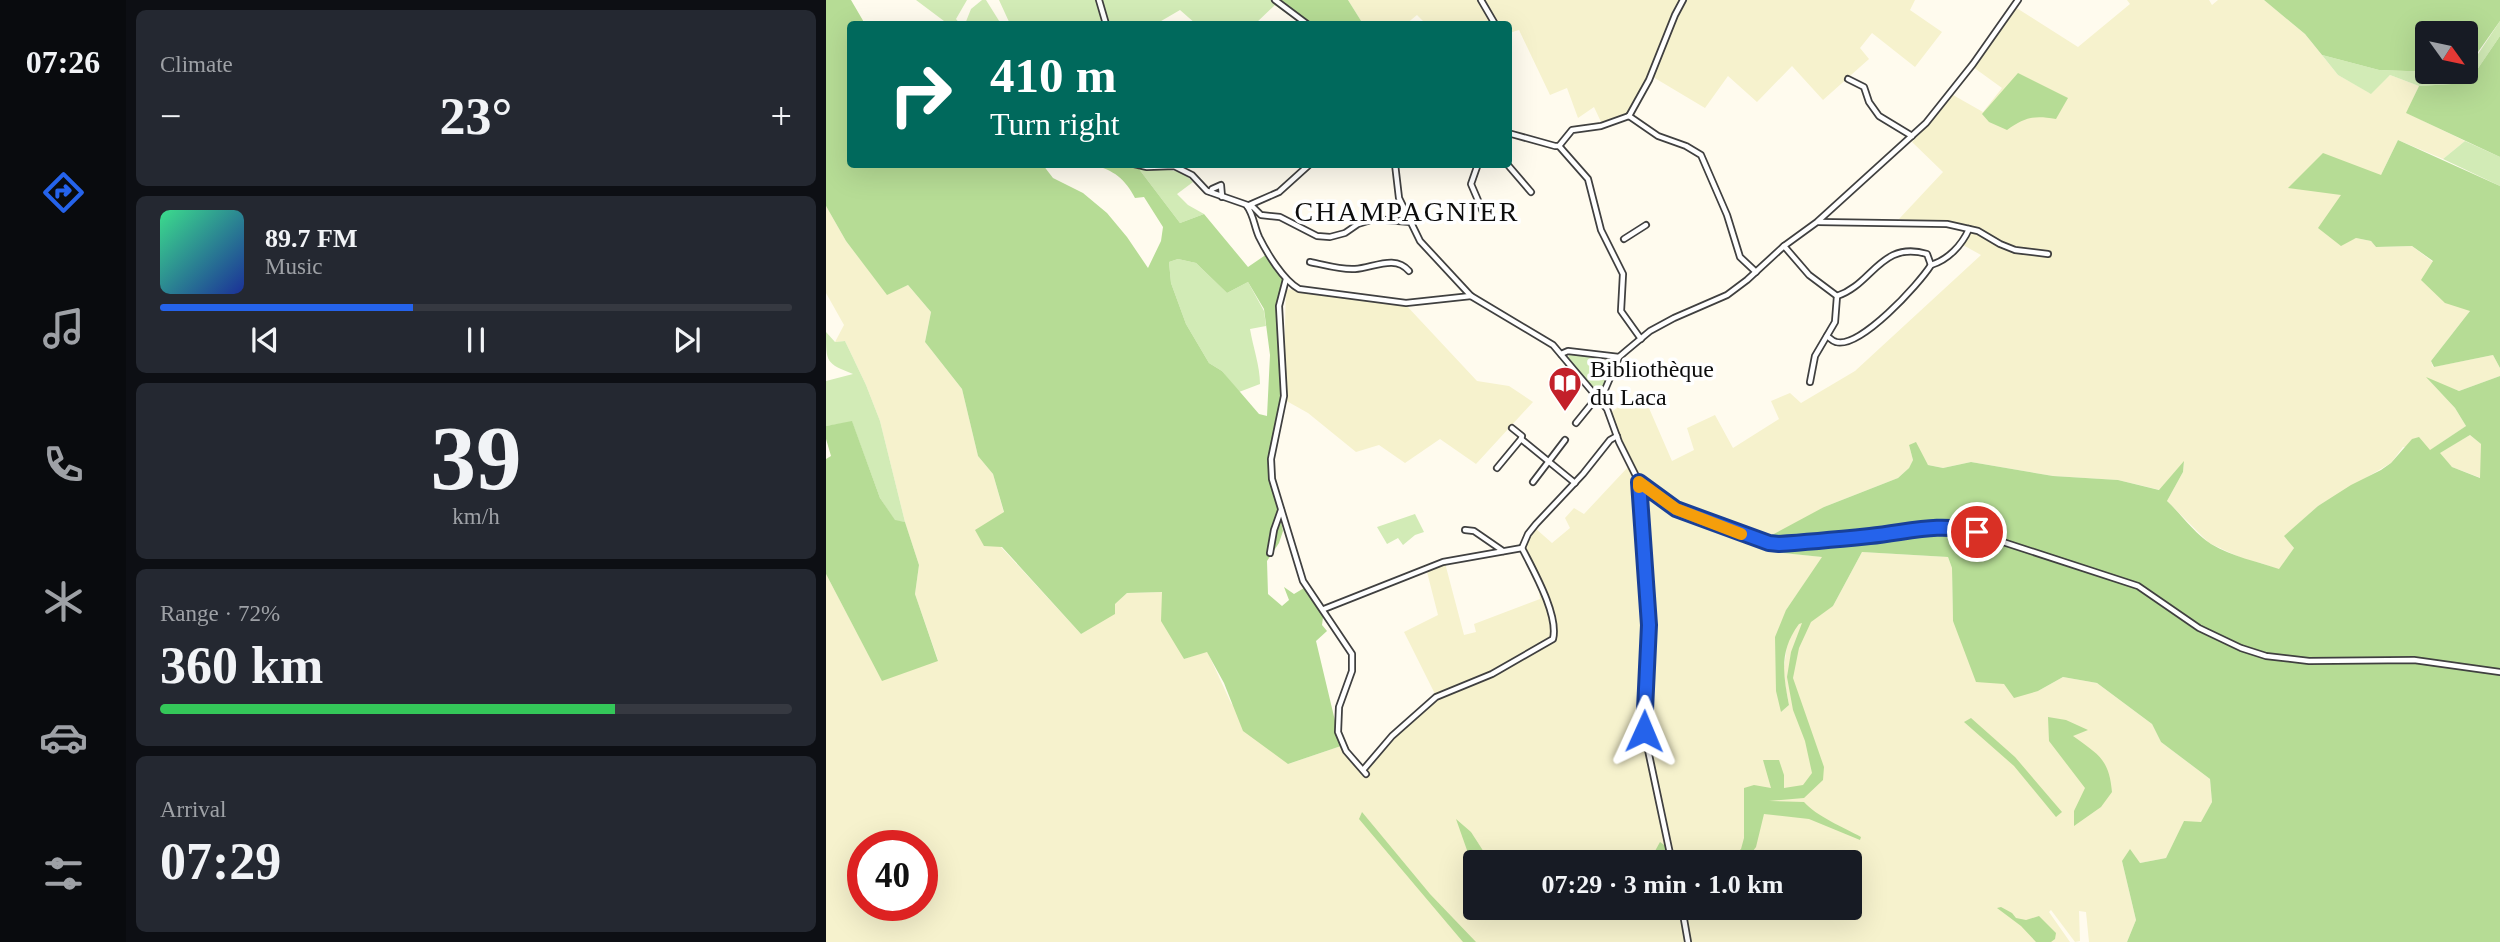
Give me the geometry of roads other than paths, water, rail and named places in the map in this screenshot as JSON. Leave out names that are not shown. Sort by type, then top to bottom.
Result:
[{"type":"street","points":[[1099,0],[1105,21]]},
{"type":"street","points":[[1275,0],[1303,21]]},
{"type":"street","points":[[1481,0],[1494,21]]},
{"type":"street","points":[[1559,146],[1572,130],[1601,126],[1629,116],[1649,80],[1683,0]]},
{"type":"street","points":[[1576,423],[1599,398],[1619,358],[1641,340],[1687,311],[1727,295],[1784,246],[1817,222],[1912,136],[1937,111],[2018,0]]},
{"type":"street","points":[[1848,79],[1864,87],[1869,102],[1879,116],[1912,136]]},
{"type":"street","points":[[1629,116],[1658,136],[1686,146],[1701,155],[1727,215],[1740,257],[1756,272]]},
{"type":"street","points":[[1512,134],[1559,146],[1588,178],[1601,230],[1623,274],[1621,311],[1641,340]]},
{"type":"street","points":[[1181,168],[1192,174],[1211,192],[1253,207],[1260,238],[1286,279],[1302,289],[1406,303],[1471,296]]},
{"type":"street","points":[[1247,206],[1279,192],[1306,168]]},
{"type":"street","points":[[1395,168],[1399,198],[1420,241],[1471,296],[1553,345],[1607,409],[1639,482],[1649,625],[1644,731],[1669,850]]},
{"type":"street","points":[[1477,168],[1471,184],[1483,212]]},
{"type":"street","points":[[1510,168],[1531,192]]},
{"type":"street","points":[[1211,192],[1221,185],[1222,197]]},
{"type":"street","points":[[1256,215],[1280,217],[1317,236],[1330,237],[1374,219],[1410,222]]},
{"type":"street","points":[[1817,222],[1947,224],[1969,229],[2015,250],[2048,254]]},
{"type":"street","points":[[1624,239],[1646,225]]},
{"type":"street","points":[[1827,336],[1836,342],[1844,342],[1866,331],[1894,308],[1931,265],[1938,263],[1957,248],[1969,229]]},
{"type":"street","points":[[1784,246],[1809,275],[1838,296]]},
{"type":"street","points":[[1838,296],[1848,293],[1883,260],[1892,256],[1912,251],[1927,254],[1931,265]]},
{"type":"street","points":[[1310,262],[1356,269],[1394,263],[1404,265],[1409,271]]},
{"type":"street","points":[[1286,279],[1279,306],[1283,402],[1271,470],[1303,581],[1352,654],[1352,671],[1339,707],[1338,732],[1346,751],[1365,772],[1392,736],[1436,697],[1492,674],[1553,639],[1555,631],[1544,594],[1522,548],[1536,524],[1575,483],[1610,440],[1617,436]]},
{"type":"street","points":[[1810,382],[1815,355],[1835,322],[1838,296]]},
{"type":"street","points":[[1561,355],[1568,351],[1619,358]]},
{"type":"street","points":[[1512,428],[1522,436],[1521,439],[1575,483]]},
{"type":"street","points":[[1497,468],[1521,439]]},
{"type":"street","points":[[1533,482],[1565,440]]},
{"type":"street","points":[[1639,482],[1676,509],[1769,543],[1787,544],[1869,536],[1938,526],[1977,532],[2137,586],[2199,628],[2241,648],[2266,656],[2309,661],[2414,660],[2500,672]]},
{"type":"street","points":[[1270,553],[1281,509]]},
{"type":"street","points":[[1465,530],[1474,531],[1504,552]]},
{"type":"street","points":[[1324,609],[1443,562],[1522,548]]},
{"type":"street","points":[[1684,920],[1688,942]]},
{"type":"place","name":"Bibliothèque du Laca","points":[[1565,413]]},
{"type":"district","name":"CHAMPAGNIER","points":[[1407,211]]}]
